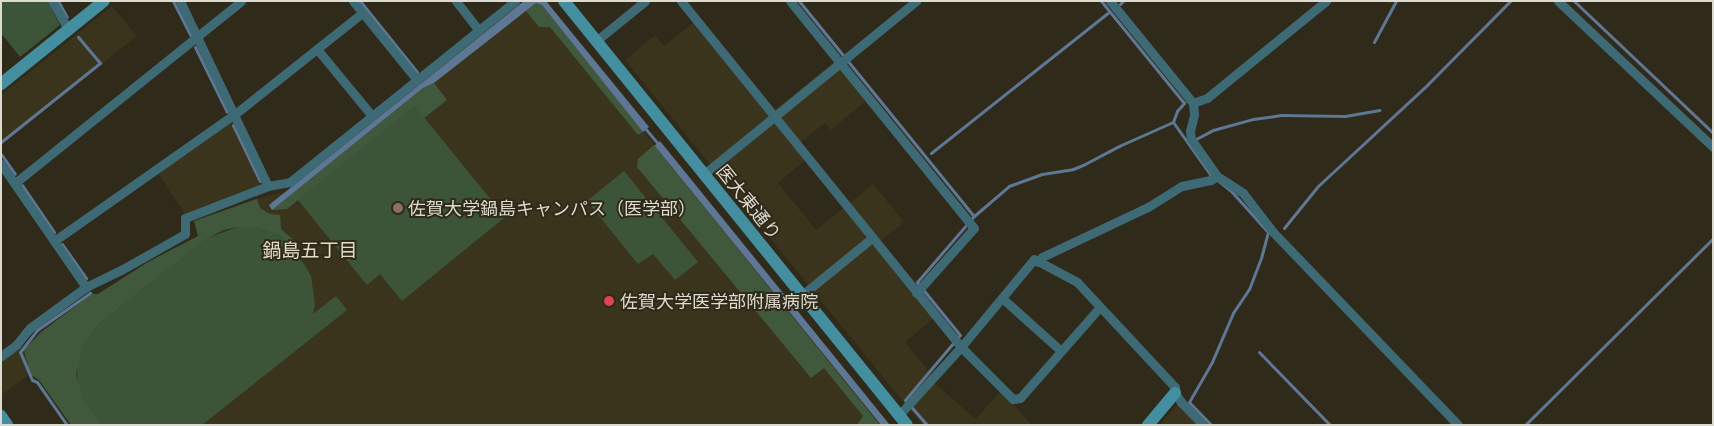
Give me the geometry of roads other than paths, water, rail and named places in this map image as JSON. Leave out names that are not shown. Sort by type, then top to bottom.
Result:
[{"type":"street","points":[[52,1],[69,30]]},
{"type":"street","points":[[1,84],[104,1]]},
{"type":"street","points":[[180,1],[268,186]]},
{"type":"street","points":[[15,183],[241,1]]},
{"type":"street","points":[[352,1],[417,80]]},
{"type":"street","points":[[456,1],[479,30]]},
{"type":"street","points":[[1,356],[16,345],[30,328],[86,287],[121,270],[185,234],[185,218],[268,186],[290,182],[516,1]]},
{"type":"street","name":"医大東通り","points":[[564,1],[802,295],[906,412]]},
{"type":"street","points":[[596,41],[645,1]]},
{"type":"street","points":[[681,1],[872,238],[919,290],[957,342],[1013,399],[1020,398],[1100,307]]},
{"type":"street","points":[[790,1],[844,60],[974,228],[919,290]]},
{"type":"street","points":[[704,174],[916,1]]},
{"type":"street","points":[[1110,1],[1193,103],[1191,139],[1214,178],[1243,193],[1274,232],[1458,425]]},
{"type":"street","points":[[1193,103],[1207,98],[1326,1]]},
{"type":"street","points":[[1558,1],[1713,147]]},
{"type":"street","points":[[54,241],[235,114],[362,13]]},
{"type":"street","points":[[317,49],[372,116]]},
{"type":"street","points":[[1,164],[86,287]]},
{"type":"street","points":[[1038,262],[1042,257],[1148,208],[1182,186],[1214,178]]},
{"type":"street","points":[[802,295],[872,238]]},
{"type":"street","points":[[906,412],[957,342],[1002,298],[1034,259],[1077,282],[1175,387],[1176,394],[1203,425]]},
{"type":"street","points":[[1002,298],[1061,352]]},
{"type":"street","points":[[1148,425],[1176,394]]},
{"type":"street","points":[[1,416],[7,425]]},
{"type":"water","points":[[524,1],[546,1],[649,127],[643,132],[542,5],[536,3],[434,83],[423,88],[272,210],[269,205]]},
{"type":"water","points":[[660,141],[890,425],[881,425],[655,145]]},
{"type":"waterway","points":[[58,1],[67,17]]},
{"type":"waterway","points":[[173,1],[190,35]]},
{"type":"waterway","points":[[360,1],[417,72]]},
{"type":"waterway","points":[[799,1],[974,216]]},
{"type":"waterway","points":[[927,425],[905,400],[960,335],[917,282],[974,216],[1009,186],[1042,174],[1073,169],[1083,165],[1119,146],[1173,122],[1177,111],[1184,103],[1101,1]]},
{"type":"waterway","points":[[1120,4],[1123,1]]},
{"type":"waterway","points":[[1374,42],[1396,1]]},
{"type":"waterway","points":[[1284,228],[1318,186],[1428,84],[1510,1]]},
{"type":"waterway","points":[[1574,1],[1713,133]]},
{"type":"waterway","points":[[931,153],[1109,12]]},
{"type":"waterway","points":[[1,142],[100,63],[78,37]]},
{"type":"waterway","points":[[195,47],[227,112]]},
{"type":"waterway","points":[[1196,139],[1213,130],[1253,119],[1280,115],[1345,116],[1379,110]]},
{"type":"waterway","points":[[1173,122],[1210,174],[1232,192],[1268,232],[1261,258],[1249,289],[1233,313],[1212,362],[1189,402],[1211,425]]},
{"type":"waterway","points":[[233,125],[260,181]]},
{"type":"waterway","points":[[644,127],[659,145]]},
{"type":"waterway","points":[[1,154],[15,174]]},
{"type":"waterway","points":[[22,185],[54,232]]},
{"type":"waterway","points":[[1525,425],[1713,238]]},
{"type":"waterway","points":[[62,244],[86,278]]},
{"type":"waterway","points":[[67,425],[37,382],[32,380],[20,352],[37,330],[90,293]]},
{"type":"waterway","points":[[1259,352],[1330,425]]},
{"type":"place","name":"佐賀大学鍋島キャンパス（医学部）","points":[[398,208]]},
{"type":"place","name":"佐賀大学医学部附属病院","points":[[609,301]]},
{"type":"district","name":"鍋島五丁目","points":[[310,250]]}]
